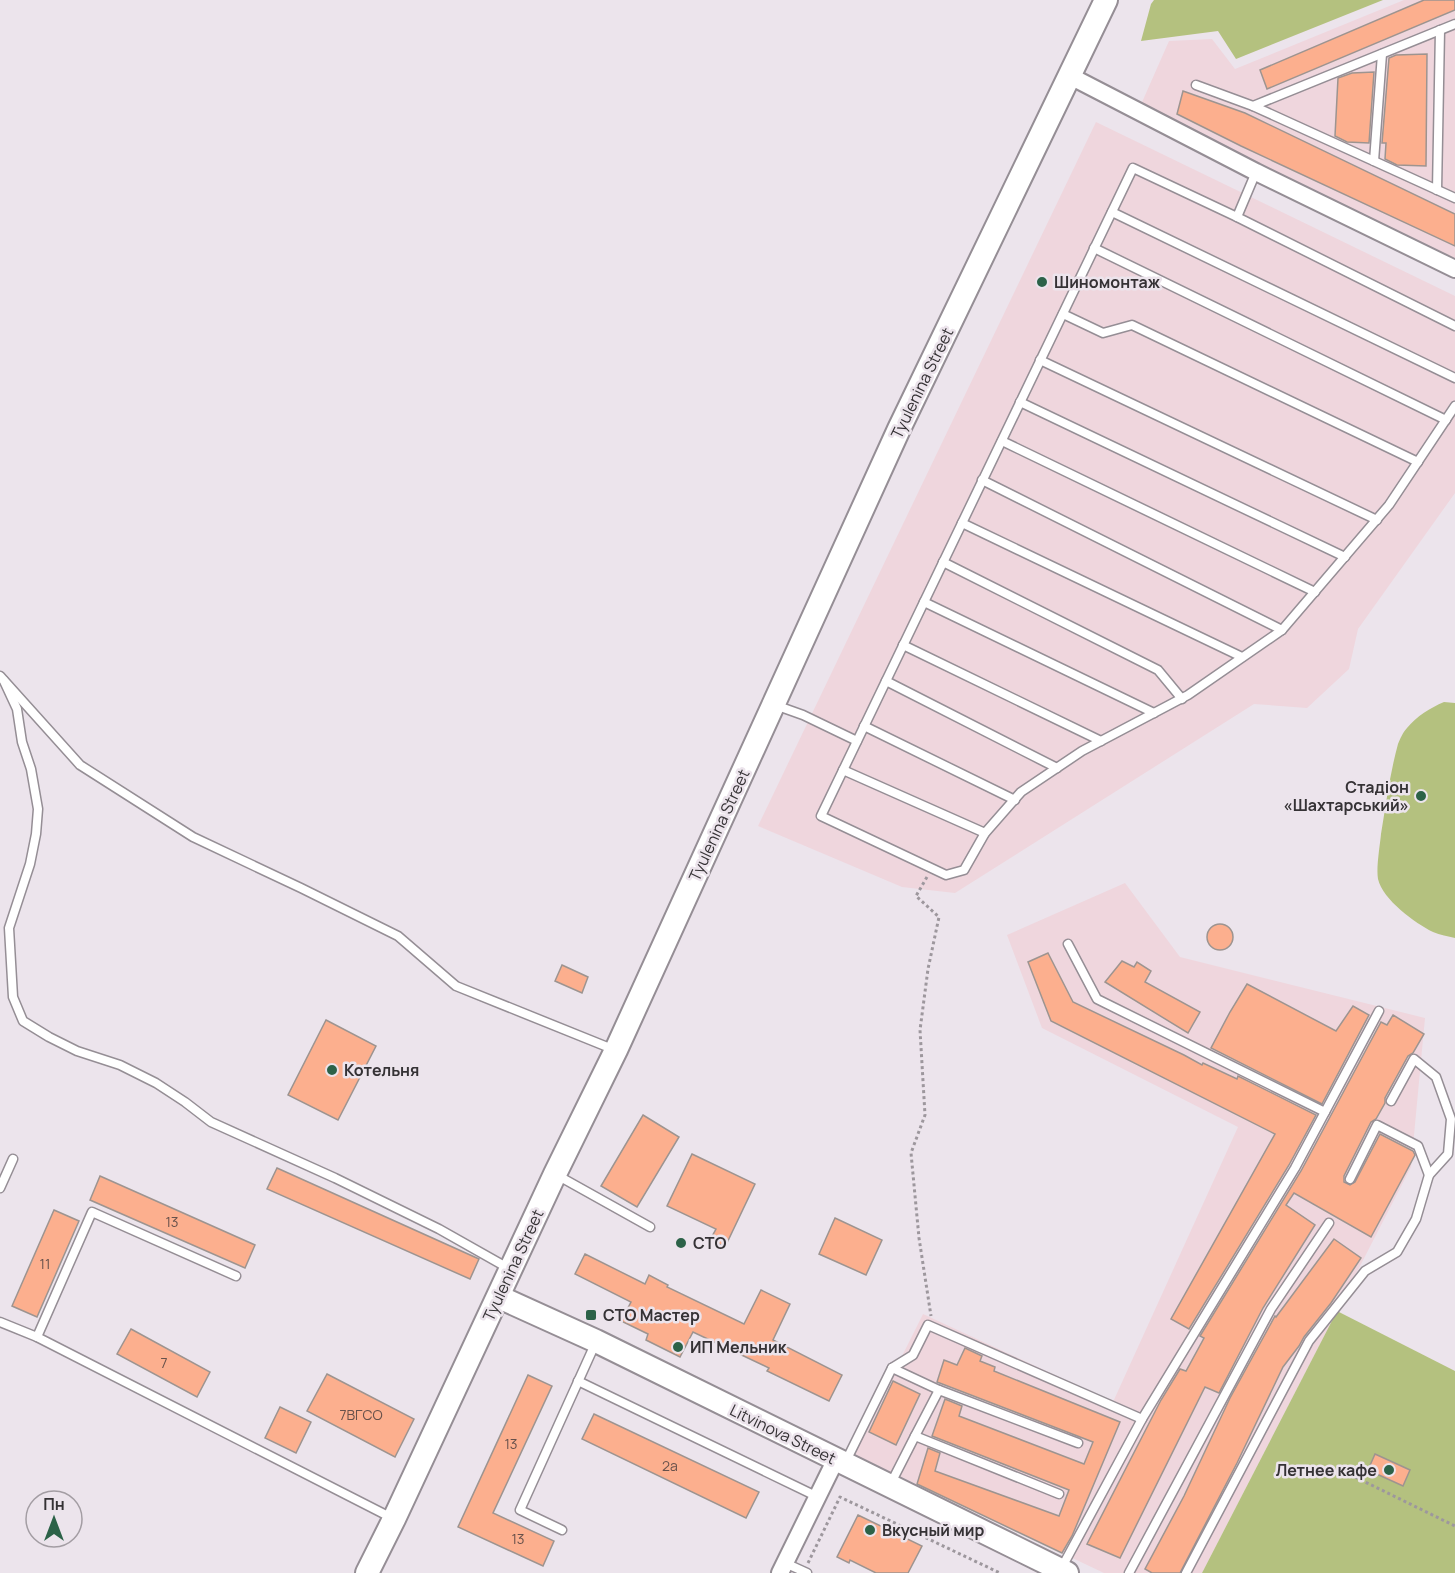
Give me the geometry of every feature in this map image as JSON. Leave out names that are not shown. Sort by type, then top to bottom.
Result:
[{"type":"street","name":"Tyulenina Street","points":[[367,1573],[616,1050],[899,429],[1107,0]]},
{"type":"street","points":[[1070,76],[1256,172],[1455,269]]},
{"type":"street","name":"Litvinova Street","points":[[499,1296],[596,1341],[1064,1571]]},
{"type":"street","points":[[783,1568],[818,1497],[840,1461]]},
{"type":"lane","points":[[1253,106],[1455,24]]},
{"type":"lane","points":[[1437,190],[1440,30]]},
{"type":"lane","points":[[1374,161],[1382,54]]},
{"type":"lane","points":[[1196,85],[1253,106],[1455,198]]},
{"type":"lane","points":[[1455,326],[1237,217],[1133,168],[821,816],[946,875],[964,870],[985,833],[1021,792],[1082,751],[1182,699],[1282,630],[1389,505],[1455,406]]},
{"type":"lane","points":[[1237,217],[1256,172]]},
{"type":"lane","points":[[1112,212],[1455,378]]},
{"type":"lane","points":[[1094,248],[1446,420]]},
{"type":"lane","points":[[1063,314],[1103,333],[1132,325],[1418,462]]},
{"type":"lane","points":[[1041,360],[1377,520]]},
{"type":"lane","points":[[1020,402],[1345,557]]},
{"type":"lane","points":[[1002,441],[1315,592]]},
{"type":"lane","points":[[982,480],[1282,630]]},
{"type":"lane","points":[[962,523],[1242,657]]},
{"type":"lane","points":[[943,562],[1158,670],[1182,699]]},
{"type":"lane","points":[[924,602],[1154,713]]},
{"type":"lane","points":[[903,645],[1101,741]]},
{"type":"lane","points":[[2,679],[80,765],[193,837],[398,936],[456,986],[616,1050]]},
{"type":"lane","points":[[2,679],[17,709],[22,742],[31,770],[38,809],[30,864],[9,928],[13,997],[23,1021],[77,1051],[120,1065],[156,1083],[211,1122],[430,1224],[511,1269]]},
{"type":"lane","points":[[886,681],[1056,768]]},
{"type":"lane","points":[[774,705],[803,715],[857,741]]},
{"type":"lane","points":[[864,726],[1015,800]]},
{"type":"lane","points":[[843,770],[985,833]]},
{"type":"lane","points":[[1068,944],[1097,999],[1325,1112]]},
{"type":"lane","points":[[1064,1571],[1142,1419],[1295,1168],[1379,1011]]},
{"type":"lane","points":[[1186,1573],[1309,1341],[1365,1271],[1397,1252],[1416,1219],[1429,1176],[1448,1154],[1451,1119],[1436,1077],[1414,1059],[1391,1101]]},
{"type":"lane","points":[[1350,1179],[1377,1125],[1418,1146],[1429,1176]]},
{"type":"lane","points":[[0,1188],[13,1159]]},
{"type":"lane","points":[[555,1174],[650,1227]]},
{"type":"lane","points":[[37,1337],[92,1212],[236,1276]]},
{"type":"lane","points":[[1129,1573],[1270,1309],[1329,1223]]},
{"type":"lane","points":[[0,1322],[37,1337],[394,1519]]},
{"type":"lane","points":[[840,1461],[892,1368],[913,1355],[928,1325],[1142,1419]]},
{"type":"lane","points":[[562,1530],[520,1510],[596,1341]]},
{"type":"lane","points":[[892,1368],[939,1390],[1078,1443]]},
{"type":"lane","points":[[578,1381],[818,1497]]},
{"type":"lane","points":[[890,1486],[939,1390]]},
{"type":"lane","points":[[915,1436],[1059,1494]]},
{"type":"lane","points":[[783,1568],[805,1572]]},
{"type":"path","points":[[932,869],[916,896],[939,916],[928,969],[920,1030],[926,1115],[911,1153],[919,1238],[932,1318]]},
{"type":"path","points":[[1355,1477],[1455,1526]]},
{"type":"path","points":[[805,1572],[840,1497],[1000,1573]]},
{"type":"shaded area","points":[[1404,0],[1455,0],[1455,261],[1139,109],[1169,41],[1212,39],[1235,69]]},
{"type":"shaded area","points":[[1096,122],[1455,296],[1455,493],[1358,629],[1349,669],[1307,708],[1254,704],[955,893],[902,887],[758,826]]},
{"type":"shaded area","points":[[1125,883],[1180,957],[1425,1018],[1411,1167],[1202,1573],[1104,1573],[853,1454],[923,1314],[1113,1402],[1238,1127],[1042,1028],[1007,935]]},
{"type":"green space","points":[[1154,0],[1383,0],[1236,59],[1218,31],[1141,41]]},
{"type":"green space","name":"Стадіон «Шахтарський»","points":[[1444,702],[1455,703],[1455,938],[1433,932],[1401,910],[1386,895],[1378,879],[1381,834],[1398,744],[1404,731],[1415,720]]},
{"type":"green space","points":[[1337,1311],[1455,1371],[1455,1573],[1202,1573]]},
{"type":"building","points":[[1424,0],[1455,0],[1455,10],[1267,89],[1260,70]]},
{"type":"building","points":[[1427,54],[1426,166],[1397,165],[1385,159],[1386,143],[1382,143],[1389,58],[1396,55]]},
{"type":"building","points":[[1374,72],[1369,143],[1347,142],[1335,136],[1338,78],[1352,73]]},
{"type":"building","points":[[1183,91],[1245,113],[1455,214],[1455,246],[1177,114]]},
{"type":"building","points":[[1220,924],[1230,927],[1233,937],[1230,947],[1220,950],[1210,947],[1207,937],[1210,927]]},
{"type":"building","points":[[1048,953],[1073,1002],[1202,1065],[1203,1063],[1237,1079],[1238,1076],[1316,1115],[1289,1165],[1189,1329],[1171,1319],[1275,1134],[1051,1021],[1028,962]]},
{"type":"building","points":[[1122,961],[1134,967],[1137,962],[1151,971],[1145,982],[1200,1012],[1188,1033],[1105,982]]},
{"type":"building","points":[[562,965],[588,977],[582,993],[555,981]]},
{"type":"building","points":[[1247,984],[1336,1031],[1353,1006],[1369,1015],[1322,1104],[1211,1048]]},
{"type":"building","points":[[1393,1015],[1424,1034],[1413,1053],[1408,1056],[1376,1119],[1371,1122],[1344,1176],[1344,1182],[1350,1185],[1355,1182],[1380,1134],[1413,1151],[1415,1155],[1371,1237],[1294,1193],[1286,1205],[1315,1225],[1263,1308],[1219,1393],[1205,1387],[1120,1558],[1087,1544],[1161,1400],[1180,1369],[1186,1371],[1204,1338],[1200,1336],[1301,1171],[1381,1022],[1387,1025]]},
{"type":"building","name":"Котельня","points":[[326,1020],[376,1046],[338,1120],[288,1095]]},
{"type":"building","points":[[643,1115],[679,1137],[637,1207],[601,1186]]},
{"type":"building","points":[[692,1154],[755,1184],[725,1247],[710,1240],[716,1229],[667,1206]]},
{"type":"building","points":[[277,1168],[479,1259],[470,1279],[267,1189]]},
{"type":"building","points":[[100,1176],[255,1245],[245,1268],[90,1200]]},
{"type":"building","points":[[54,1210],[79,1221],[37,1317],[12,1306]]},
{"type":"building","points":[[835,1218],[882,1240],[866,1275],[819,1254]]},
{"type":"building","points":[[1334,1239],[1361,1258],[1283,1367],[1180,1573],[1152,1573],[1145,1569],[1184,1496],[1230,1398],[1275,1316]]},
{"type":"building","points":[[585,1254],[645,1284],[649,1275],[668,1285],[667,1287],[744,1324],[761,1290],[790,1304],[773,1340],[842,1375],[829,1401],[767,1371],[769,1368],[693,1332],[680,1357],[646,1340],[648,1334],[621,1321],[631,1302],[575,1274]]},
{"type":"building","points":[[131,1329],[210,1372],[197,1397],[117,1354]]},
{"type":"building","points":[[965,1348],[982,1356],[980,1361],[995,1367],[994,1371],[1120,1422],[1072,1536],[1062,1553],[917,1484],[928,1448],[940,1453],[935,1471],[1059,1516],[1069,1490],[932,1436],[945,1399],[962,1406],[959,1416],[1084,1464],[1093,1442],[937,1382],[944,1360],[957,1365]]},
{"type":"building","points":[[327,1374],[414,1419],[395,1457],[307,1411]]},
{"type":"building","points":[[528,1375],[552,1386],[493,1513],[554,1541],[543,1566],[458,1527]]},
{"type":"building","points":[[893,1381],[920,1394],[896,1445],[869,1432]]},
{"type":"building","points":[[280,1407],[311,1422],[296,1453],[265,1438]]},
{"type":"building","points":[[594,1414],[759,1492],[746,1518],[582,1439]]},
{"type":"building","name":"Летнее кафе","points":[[1375,1454],[1410,1470],[1403,1486],[1368,1470]]},
{"type":"building","name":"Вкусный мир","points":[[858,1515],[922,1546],[908,1573],[876,1573],[850,1560],[849,1563],[837,1557]]},
{"type":"place","name":"Шиномонтаж","points":[[1042,282]]},
{"type":"place","name":"Стадіон «Шахтарський»","points":[[1421,796]]},
{"type":"place","name":"Котельня","points":[[332,1070]]},
{"type":"place","name":"СТО","points":[[681,1243]]},
{"type":"place","name":"СТО Мастер","points":[[591,1315]]},
{"type":"place","name":"ИП Мельник","points":[[678,1347]]},
{"type":"place","name":"Летнее кафе","points":[[1389,1470]]},
{"type":"place","name":"Вкусный мир","points":[[870,1530]]}]
